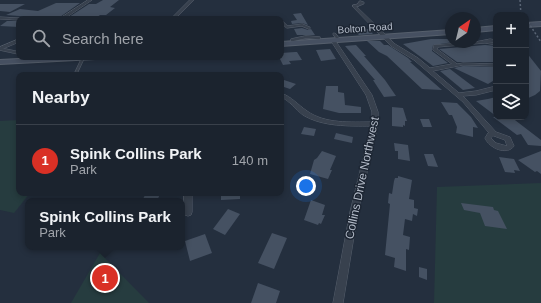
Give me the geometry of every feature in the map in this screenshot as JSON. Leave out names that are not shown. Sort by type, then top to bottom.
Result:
[{"type":"street","points":[[66,16],[90,0]]},
{"type":"street","points":[[176,16],[192,0]]},
{"type":"street","points":[[356,5],[384,37],[429,70],[458,95],[480,117],[494,134]]},
{"type":"street","points":[[0,18],[16,19]]},
{"type":"street","points":[[529,26],[541,24]]},
{"type":"street","points":[[481,29],[493,28]]},
{"type":"street","name":"Bolton Road","points":[[284,43],[320,39],[384,37],[445,32]]},
{"type":"street","name":"Collins Drive Northwest","points":[[335,39],[371,99],[375,112],[375,124],[354,212],[338,303]]},
{"type":"street","points":[[486,42],[485,41],[487,40],[493,41]]},
{"type":"street","points":[[0,49],[16,41]]},
{"type":"street","points":[[456,65],[435,49],[436,46],[486,42],[493,43]]},
{"type":"street","points":[[0,62],[52,60]]},
{"type":"street","points":[[0,67],[52,60]]},
{"type":"street","points":[[0,67],[35,61]]},
{"type":"street","points":[[429,70],[476,63],[493,65]]},
{"type":"street","points":[[458,95],[493,89]]},
{"type":"street","points":[[284,96],[295,103],[305,113],[319,119],[337,123],[375,124]]},
{"type":"street","points":[[188,196],[188,212]]},
{"type":"lane","points":[[356,5],[360,5],[365,0]]},
{"type":"lane","points":[[284,24],[287,27],[302,25],[309,28]]},
{"type":"lane","points":[[0,49],[16,53]]},
{"type":"lane","points":[[76,72],[82,60]]},
{"type":"green space","points":[[16,120],[16,196],[28,196],[14,213],[0,210],[0,121]]},
{"type":"green space","points":[[541,183],[541,303],[434,303],[437,187]]},
{"type":"green space","points":[[100,253],[149,303],[71,303]]},
{"type":"building","points":[[103,0],[119,0],[110,7],[115,8],[106,15],[71,16],[89,4],[96,4]]},
{"type":"building","points":[[56,3],[80,3],[61,16],[6,15],[20,9],[38,11]]},
{"type":"building","points":[[0,4],[25,4],[10,12],[0,11]]},
{"type":"building","points":[[301,13],[308,25],[302,23],[292,24],[291,21],[297,20],[293,14]]},
{"type":"building","points":[[7,21],[16,21],[16,27],[0,26]]},
{"type":"building","points":[[302,28],[308,30],[311,29],[315,35],[297,35],[294,29]]},
{"type":"building","points":[[368,29],[373,34],[359,35],[353,30]]},
{"type":"building","points":[[431,39],[445,39],[445,43],[433,45],[432,51],[448,63],[433,66],[403,44]]},
{"type":"building","points":[[367,41],[380,41],[384,45],[388,45],[408,58],[412,62],[410,62],[442,90],[422,89],[387,56],[379,52]]},
{"type":"building","points":[[356,45],[385,80],[396,96],[384,97],[373,80],[375,80],[345,46]]},
{"type":"building","points":[[481,45],[493,46],[493,62],[457,62],[439,49],[481,48]]},
{"type":"building","points":[[330,49],[336,59],[321,61],[316,50]]},
{"type":"building","points":[[297,52],[302,60],[289,61],[291,64],[283,65],[280,60],[284,60],[284,53]]},
{"type":"building","points":[[529,56],[541,71],[540,91],[529,98]]},
{"type":"building","points":[[463,66],[493,67],[493,81],[488,84],[454,68]]},
{"type":"building","points":[[450,69],[475,88],[463,90],[440,71]]},
{"type":"building","points":[[284,80],[296,84],[290,89],[284,87]]},
{"type":"building","points":[[326,86],[338,86],[338,92],[344,93],[345,105],[361,107],[361,113],[339,113],[323,109]]},
{"type":"building","points":[[493,98],[493,114],[476,101]]},
{"type":"building","points":[[441,102],[457,103],[471,117],[478,128],[473,127],[473,137],[456,133],[457,127],[452,115],[449,115]]},
{"type":"building","points":[[392,107],[403,108],[407,121],[405,121],[405,126],[392,126]]},
{"type":"building","points":[[420,119],[429,119],[432,127],[423,127]]},
{"type":"building","points":[[497,120],[515,120],[541,140],[541,146],[528,145],[521,134],[517,135]]},
{"type":"building","points":[[304,127],[316,129],[314,136],[301,134]]},
{"type":"building","points":[[336,133],[353,137],[352,143],[334,139]]},
{"type":"building","points":[[394,143],[408,145],[410,161],[398,159],[398,151],[395,151]]},
{"type":"building","points":[[322,151],[336,156],[328,179],[310,174],[314,160]]},
{"type":"building","points":[[541,151],[541,174],[537,171],[535,172],[518,160]]},
{"type":"building","points":[[424,154],[433,154],[438,167],[428,166]]},
{"type":"building","points":[[499,157],[514,159],[520,171],[514,170],[515,173],[505,172]]},
{"type":"building","points":[[398,176],[412,180],[409,199],[414,200],[414,208],[418,209],[417,216],[413,214],[412,221],[405,219],[403,235],[410,237],[409,250],[406,249],[406,271],[394,267],[395,258],[385,255],[390,204],[388,203],[389,193],[392,194],[395,178],[398,178]]},
{"type":"building","points":[[144,196],[159,196],[158,198],[144,198]]},
{"type":"building","points":[[221,196],[240,196],[240,199],[221,200]]},
{"type":"building","points":[[311,200],[325,205],[322,215],[325,215],[321,224],[319,223],[318,225],[304,220]]},
{"type":"building","points":[[461,203],[493,207],[494,210],[498,211],[507,229],[485,226],[480,213],[464,210]]},
{"type":"building","points":[[228,209],[240,214],[225,235],[213,229]]},
{"type":"building","points":[[272,233],[287,238],[274,269],[258,263]]},
{"type":"building","points":[[205,234],[212,253],[190,261],[185,241]]},
{"type":"building","points":[[419,267],[427,269],[427,280],[419,277]]},
{"type":"building","points":[[258,283],[280,291],[276,303],[251,303]]},
{"type":"railway","points":[[520,0],[521,12]]},
{"type":"railway","points":[[529,24],[541,42]]},
{"type":"place","name":"Spink Collins Park","points":[[105,278]]}]
